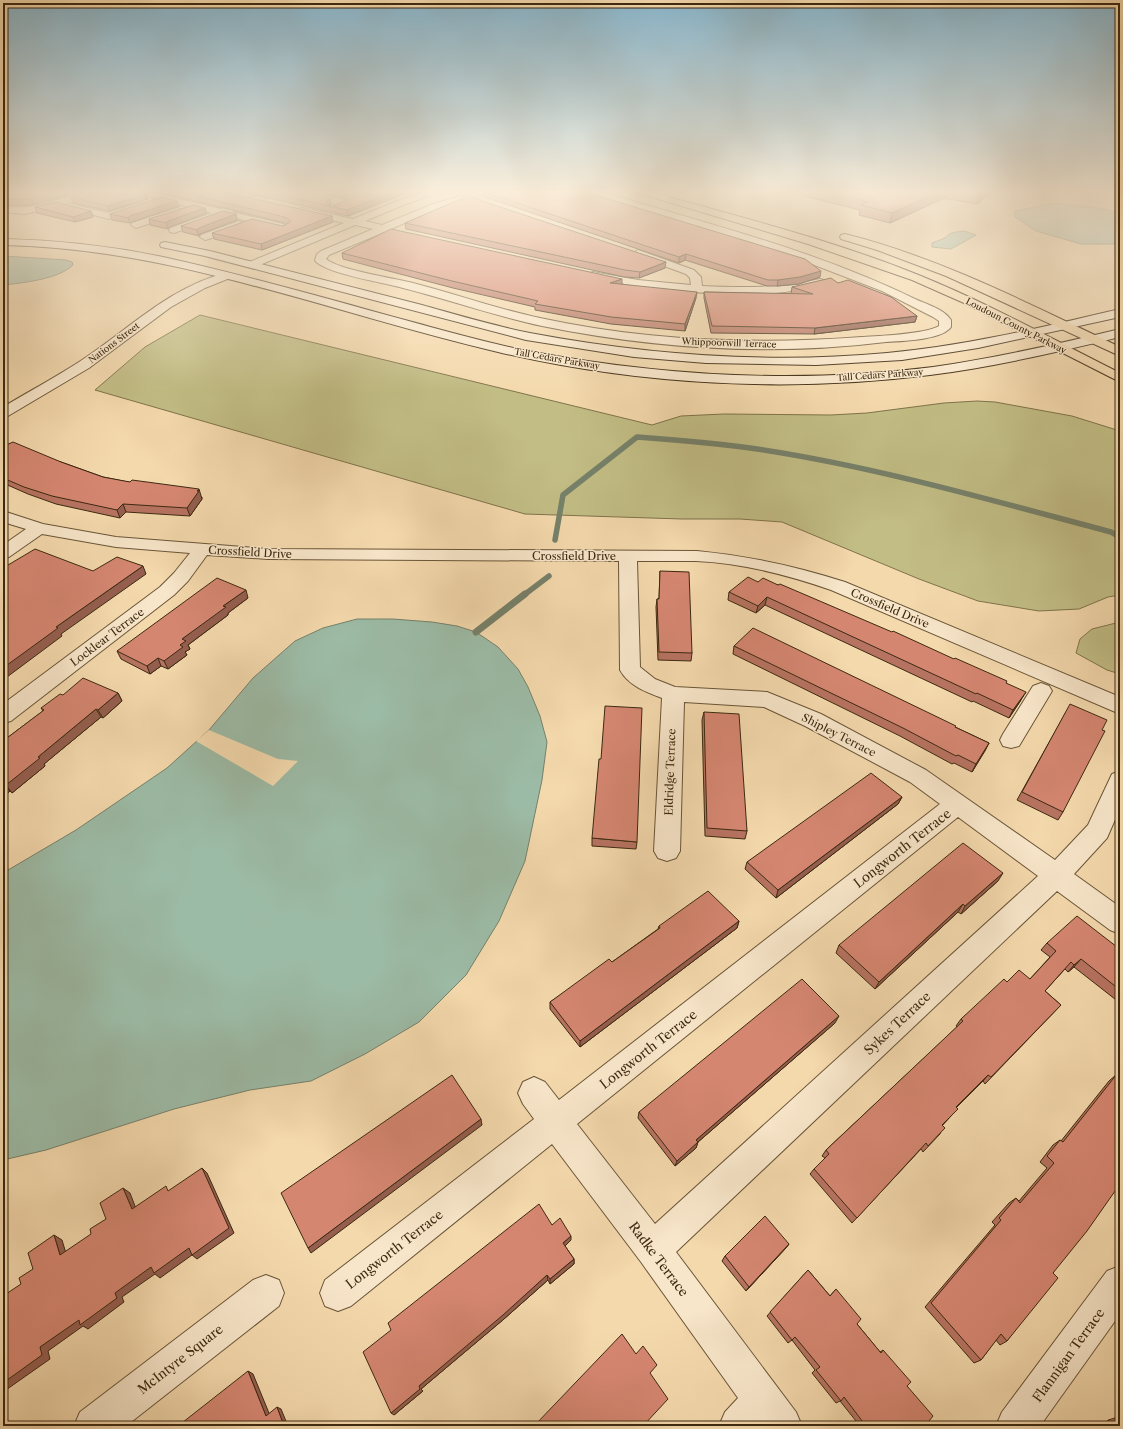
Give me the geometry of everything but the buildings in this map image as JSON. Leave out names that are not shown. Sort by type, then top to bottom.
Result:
[{"type":"main road","name":"Loudoun County Parkway","points":[[861,258],[916,278],[948,292],[1120,378]]},
{"type":"main road","name":"Loudoun County Parkway","points":[[908,258],[938,268],[1120,352]]},
{"type":"street","name":"Tall Cedars Parkway","points":[[152,258],[226,276],[483,345],[569,362],[663,374],[761,379],[857,378],[903,374],[970,366],[1059,348],[1120,333]]},
{"type":"street","points":[[160,259],[176,258],[218,267],[234,268],[251,265],[269,258]]},
{"type":"street","name":"Tall Cedars Parkway","points":[[221,258],[526,336],[593,348],[692,359],[748,362],[852,360],[929,352],[992,342],[1120,313]]},
{"type":"street","name":"Whippoorwill Terrace","points":[[321,258],[320,260],[325,264],[335,268],[431,292],[479,307],[543,322],[607,334],[669,341],[732,345],[836,344],[926,334],[939,331],[945,326],[945,320],[937,314],[898,295],[805,258]]},
{"type":"street","points":[[650,258],[690,272],[697,279],[696,289]]},
{"type":"street","points":[[585,273],[648,285],[696,289],[760,291],[790,290],[848,274]]},
{"type":"street","points":[[226,276],[237,274],[263,274],[298,282],[314,282]]},
{"type":"street","name":"Nations Street","points":[[3,413],[84,365],[167,304],[201,286],[226,276]]},
{"type":"street","name":"Crossfield Drive","points":[[3,516],[39,528],[116,542],[268,554],[697,556],[734,559],[804,574],[838,586],[1120,706]]},
{"type":"street","points":[[3,553],[39,528]]},
{"type":"street","name":"Locklear Terrace","points":[[3,715],[167,591],[181,577],[202,549]]},
{"type":"street","name":"Shipley Terrace","points":[[628,556],[630,670],[647,684],[673,694],[767,700],[813,720],[918,776],[1120,922]]},
{"type":"street","points":[[1011,740],[1041,692]]},
{"type":"street","name":"Eldridge Terrace","points":[[667,851],[673,694]]},
{"type":"street","name":"Sykes Terrace","points":[[653,1250],[1056,876],[1098,831],[1120,780]]},
{"type":"street","name":"Longworth Terrace","points":[[338,1293],[958,804]]},
{"type":"street","name":"Radke Terrace","points":[[534,1093],[653,1250],[761,1417]]},
{"type":"street","name":"Flannigan Terrace","points":[[1016,1426],[1120,1284]]},
{"type":"street","name":"McIntyre Square","points":[[94,1426],[266,1293]]},
{"type":"shaded area","points":[[3,258],[66,260],[72,262],[73,265],[59,274],[40,280],[3,285]]},
{"type":"shaded area","points":[[200,315],[652,425],[681,416],[724,414],[831,415],[867,413],[944,403],[977,401],[995,402],[1072,416],[1120,431],[1120,595],[1108,597],[1079,609],[1039,611],[978,601],[919,579],[782,522],[740,519],[682,519],[525,514],[95,390],[145,347]]},
{"type":"shaded area","points":[[357,619],[393,619],[432,622],[457,626],[476,632],[498,647],[518,669],[528,687],[540,716],[547,742],[542,780],[525,861],[499,921],[466,975],[419,1022],[365,1054],[311,1081],[250,1090],[174,1109],[46,1150],[3,1160],[3,873],[76,830],[167,768],[209,730],[253,678],[295,641],[323,628]]},
{"type":"shaded area","points":[[1120,622],[1120,674],[1107,670],[1076,653],[1080,639],[1092,629]]},
{"type":"pier","points":[[209,730],[278,759],[298,761],[273,786],[196,741]]},
{"type":"waterway","points":[[555,540],[563,495],[637,437],[742,447],[802,456],[846,465],[979,497],[1111,532],[1120,537]]},
{"type":"waterway","points":[[524,595],[549,576]]},
{"type":"waterway","points":[[476,632],[525,594]]}]
